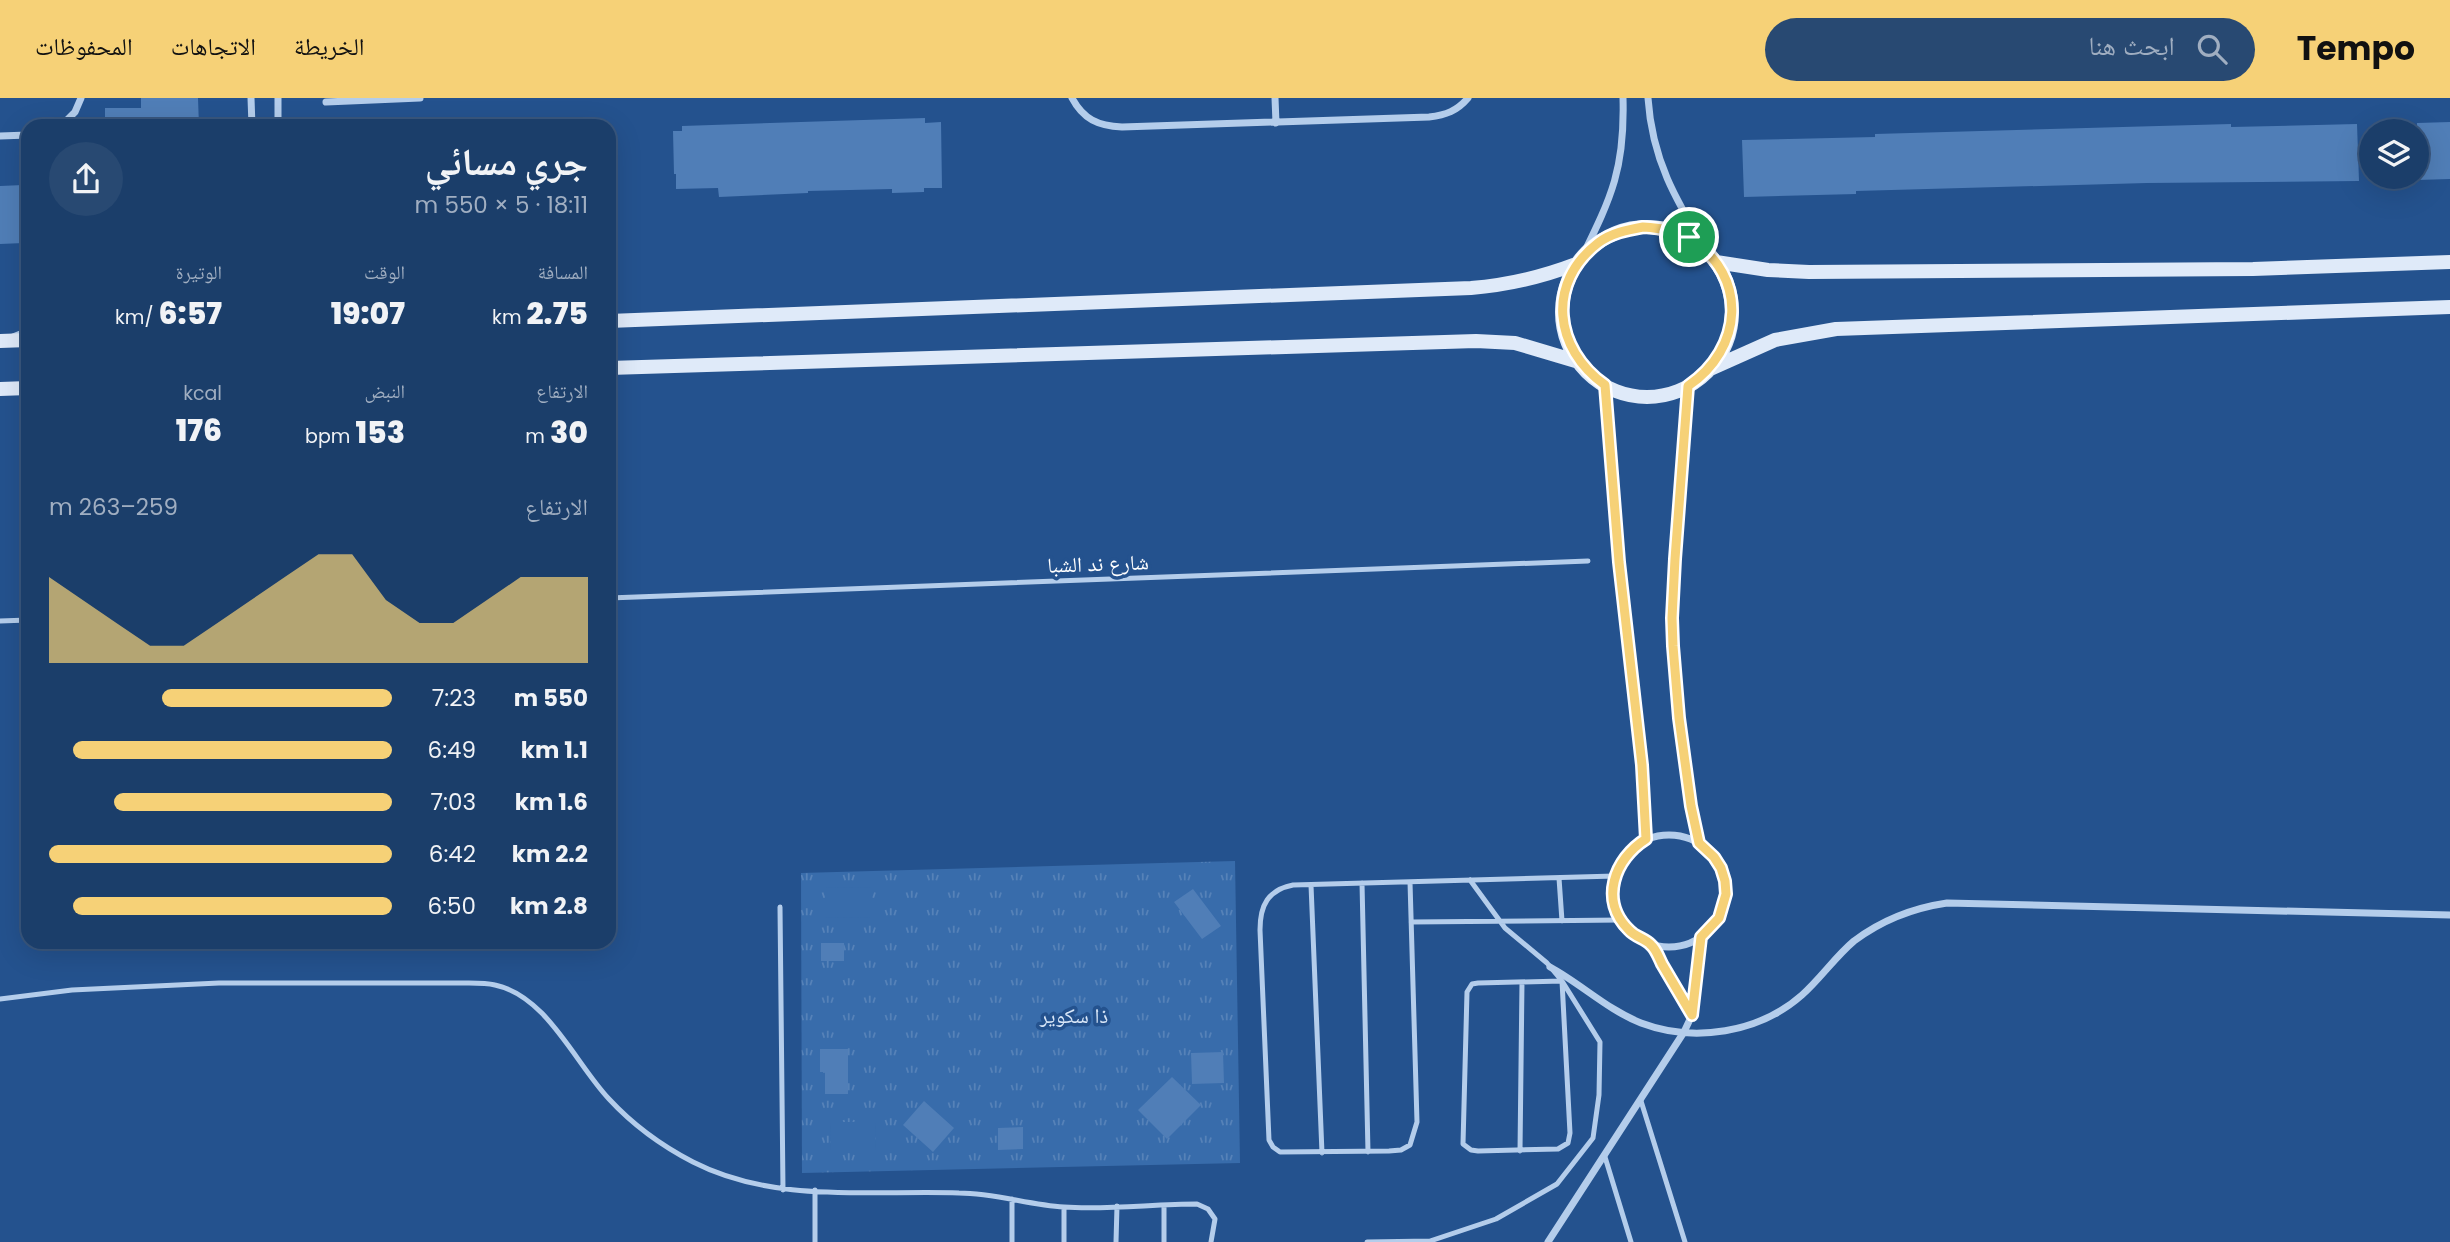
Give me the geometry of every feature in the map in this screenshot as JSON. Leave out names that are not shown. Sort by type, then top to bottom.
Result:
[{"type":"main road","points":[[1710,369],[1729,335],[1731,297],[1726,279],[1712,257],[1689,237],[1667,229],[1643,227],[1620,231],[1599,242],[1579,261],[1567,283],[1562,303],[1563,324],[1569,344],[1579,362],[1605,385],[1625,393],[1646,396],[1668,394],[1688,386],[1710,369],[1775,340],[1836,329],[2450,307]]},
{"type":"main road","points":[[1712,257],[1768,270],[1809,272],[2253,268],[2450,262]]},
{"type":"main road","points":[[616,321],[1471,288],[1543,276],[1579,261]]},
{"type":"main road","points":[[2,341],[21,340]]},
{"type":"main road","points":[[616,369],[1476,341],[1516,343],[1579,362]]},
{"type":"main road","points":[[0,389],[21,388]]},
{"type":"street","points":[[68,119],[75,112],[81,98]]},
{"type":"street","points":[[251,98],[252,119]]},
{"type":"street","points":[[278,98],[278,119]]},
{"type":"street","points":[[326,102],[420,98]]},
{"type":"street","points":[[1072,98],[1078,109],[1090,120],[1105,127],[1429,117],[1446,115],[1460,107],[1468,98]]},
{"type":"street","points":[[1275,98],[1276,123]]},
{"type":"street","points":[[1579,261],[1608,203],[1619,169],[1623,146],[1623,98]]},
{"type":"street","points":[[1648,98],[1651,130],[1666,180],[1712,257]]},
{"type":"street","points":[[0,136],[21,135]]},
{"type":"street","points":[[2,341],[21,334]]},
{"type":"street","points":[[1605,385],[1619,562],[1642,765],[1646,839]]},
{"type":"street","points":[[1688,386],[1672,618],[1682,743],[1699,843]]},
{"type":"street","points":[[1675,835],[1699,843],[1714,857],[1725,881],[1726,894],[1719,918],[1701,937],[1677,947],[1651,944],[1629,930],[1621,920],[1613,899],[1615,876],[1626,854],[1646,839],[1675,835]]},
{"type":"street","points":[[1550,967],[1630,1018],[1657,1028],[1711,1033],[1730,1030],[1766,1018],[1799,998],[1839,956],[1870,930],[1907,912],[1947,903],[2450,915]]},
{"type":"street","points":[[1548,1242],[1684,1032],[1692,1015],[1701,937]]},
{"type":"street","points":[[1651,944],[1692,1015]]},
{"type":"lane","name":"شارع ند الشبا","points":[[616,598],[1588,561]]},
{"type":"lane","points":[[0,621],[21,620]]},
{"type":"lane","points":[[1410,882],[1417,1122],[1415,1135],[1410,1145],[1401,1150],[1280,1152],[1269,1140],[1263,996],[1260,916],[1263,904],[1270,894],[1281,887],[1311,885],[1362,883],[1615,876]]},
{"type":"lane","points":[[1559,878],[1562,921]]},
{"type":"lane","points":[[1367,1242],[1430,1241],[1496,1219],[1557,1184],[1593,1138],[1599,1095],[1600,1042],[1562,981],[1499,922],[1470,880]]},
{"type":"lane","points":[[1362,883],[1368,1152]]},
{"type":"lane","points":[[1311,885],[1322,1153]]},
{"type":"lane","points":[[780,907],[783,1190]]},
{"type":"lane","points":[[1411,922],[1621,920]]},
{"type":"lane","points":[[1562,981],[1568,1143],[1558,1149],[1471,1150],[1463,1144],[1462,1137],[1468,988],[1478,983],[1562,981]]},
{"type":"lane","points":[[1520,1151],[1522,982]]},
{"type":"lane","points":[[0,999],[72,990],[219,983],[495,985],[534,1004],[608,1099],[656,1140],[694,1163],[717,1173],[783,1190],[963,1193],[1064,1207],[1197,1204],[1212,1213],[1215,1225],[1211,1242]]},
{"type":"lane","points":[[1641,1101],[1685,1242]]},
{"type":"lane","points":[[1605,1157],[1631,1242]]},
{"type":"lane","points":[[815,1190],[815,1242]]},
{"type":"lane","points":[[1012,1199],[1012,1242]]},
{"type":"lane","points":[[1164,1205],[1164,1242]]},
{"type":"lane","points":[[1116,1242],[1117,1206]]},
{"type":"lane","points":[[1064,1207],[1065,1242]]},
{"type":"green space","name":"ذا سكوير","points":[[1235,861],[1240,1163],[802,1173],[801,873]]},
{"type":"green space","points":[[871,887],[871,917],[825,918],[825,888]]},
{"type":"green space","points":[[830,1122],[875,1122],[876,1151],[831,1151]]},
{"type":"building","points":[[141,98],[198,98],[199,119],[105,119],[105,108],[141,108]]},
{"type":"building","points":[[925,118],[925,123],[941,122],[942,188],[924,188],[924,192],[892,193],[892,189],[808,191],[719,197],[718,188],[676,189],[673,131],[682,131],[682,126]]},
{"type":"building","points":[[2450,122],[2450,179],[2429,180],[2429,123]]},
{"type":"building","points":[[2231,124],[2231,127],[2357,124],[2359,181],[2147,183],[1856,191],[1856,194],[1744,197],[1742,140],[1875,137],[1875,134]]},
{"type":"building","points":[[21,185],[21,243],[0,244],[0,186]]},
{"type":"building","points":[[1193,889],[1221,926],[1202,939],[1174,902]]},
{"type":"building","points":[[821,943],[844,943],[844,961],[821,961]]},
{"type":"building","points":[[820,1049],[848,1049],[848,1094],[825,1094],[825,1072],[820,1072]]},
{"type":"building","points":[[1223,1052],[1224,1083],[1192,1084],[1191,1053]]},
{"type":"building","points":[[1172,1077],[1201,1105],[1167,1139],[1138,1110]]},
{"type":"building","points":[[924,1101],[954,1128],[933,1152],[903,1125]]},
{"type":"building","points":[[1023,1127],[1023,1149],[998,1150],[998,1128]]},
{"type":"route","points":[[1643,227],[1667,229],[1689,237],[1716,262],[1726,279],[1731,297],[1732,317],[1729,335],[1721,353],[1710,369],[1688,386],[1675,559],[1673,646],[1685,768],[1699,843],[1721,868],[1726,894],[1719,918],[1701,937],[1692,1015],[1651,944],[1629,930],[1621,920],[1613,899],[1619,865],[1626,854],[1646,839],[1642,765],[1624,617],[1605,385],[1579,362],[1569,344],[1563,324],[1562,303],[1576,264],[1599,242],[1620,231],[1643,227]]}]
